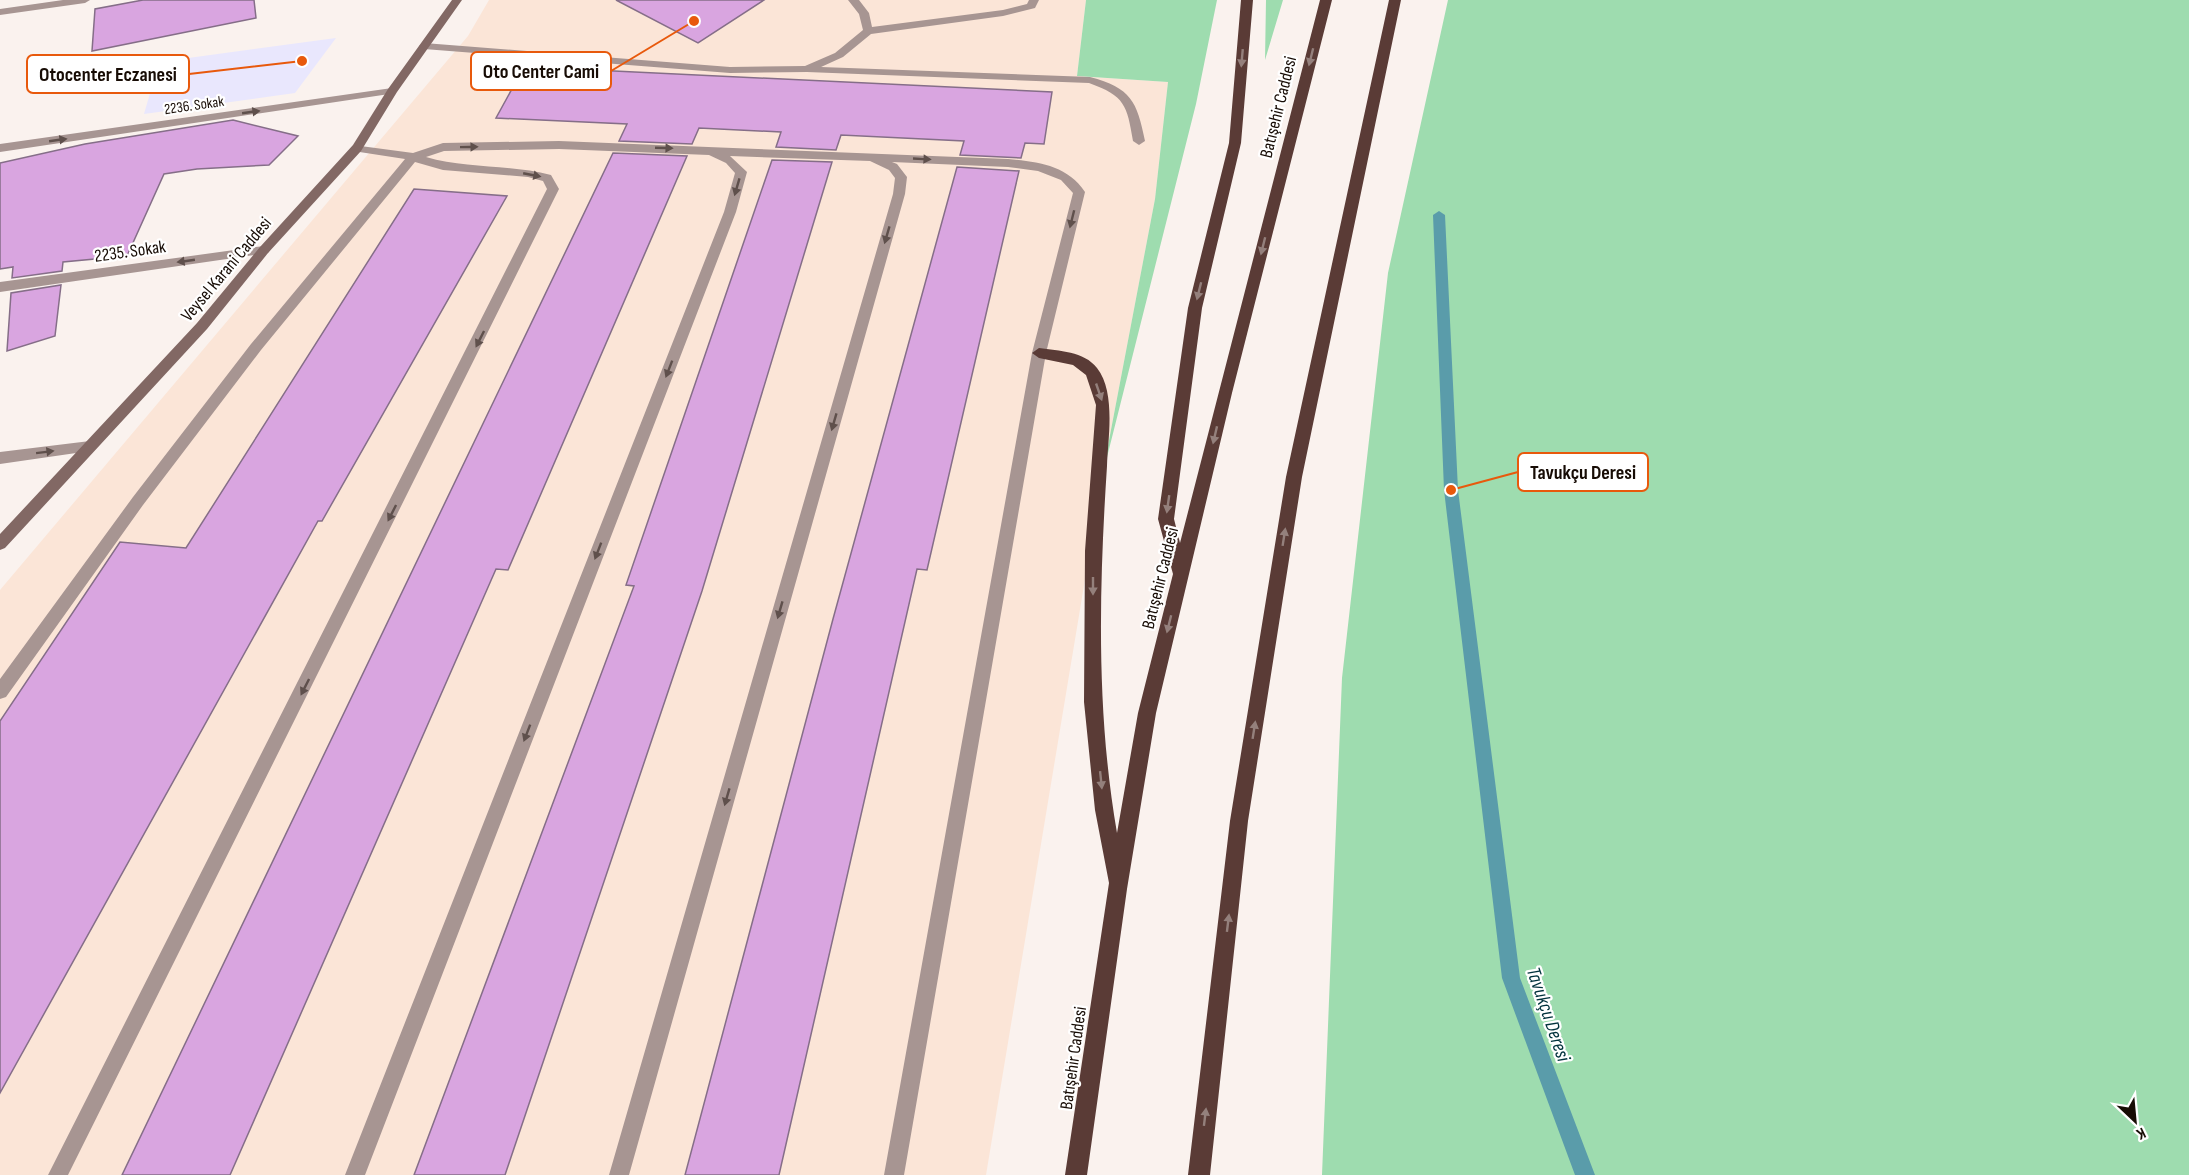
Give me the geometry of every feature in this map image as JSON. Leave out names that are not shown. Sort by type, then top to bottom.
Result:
[{"type":"highway","points":[[1182,576],[1166,519],[1195,308],[1235,143],[1246,0]]},
{"type":"highway","name":"Batışehir Caddesi","points":[[1076,1175],[1117,889],[1147,713],[1225,393],[1326,0]]},
{"type":"highway","points":[[1199,1175],[1239,821],[1294,477],[1395,0]]},
{"type":"highway","points":[[1039,353],[1077,360],[1092,372],[1103,405],[1093,551],[1093,702],[1104,810],[1117,889]]},
{"type":"main road","name":"Veysel Karani Caddesi","points":[[0,544],[202,326],[264,250],[357,148],[392,91],[457,0]]},
{"type":"street","points":[[0,12],[85,0]]},
{"type":"street","points":[[853,0],[864,13],[868,31]]},
{"type":"street","points":[[807,69],[839,55],[868,31],[1003,13],[1031,6],[1034,0]]},
{"type":"street","points":[[424,46],[730,70],[807,69],[1090,80],[1114,88],[1132,103],[1139,141]]},
{"type":"street","name":"2236. Sokak","points":[[0,148],[392,91]]},
{"type":"street","points":[[0,692],[138,501],[235,374],[412,157],[443,147],[559,145],[706,149],[1020,164],[1044,167],[1070,179],[1079,192],[1039,353],[894,1175]]},
{"type":"street","points":[[58,1175],[554,189],[547,178],[528,173],[443,166],[412,157],[357,148]]},
{"type":"street","points":[[355,1175],[730,212],[741,172],[730,160],[706,149]]},
{"type":"street","points":[[619,1175],[899,194],[901,177],[893,167],[867,156]]},
{"type":"street","name":"2235. Sokak","points":[[0,287],[264,250]]},
{"type":"street","points":[[0,458],[90,446]]},
{"type":"shaded area","points":[[489,0],[1086,0],[1077,76],[1168,82],[1155,199],[1102,477],[986,1175],[0,1175],[0,590],[468,36]]},
{"type":"shaded area","points":[[336,38],[295,93],[144,114],[159,62]]},
{"type":"green space","points":[[1086,0],[1217,0],[1196,104],[1102,477],[1155,199],[1168,82],[1077,76]]},
{"type":"green space","points":[[1266,0],[1283,0],[1265,60]]},
{"type":"green space","points":[[1448,0],[2189,0],[2189,1175],[1322,1175],[1342,678],[1388,273]]},
{"type":"building","points":[[143,0],[254,0],[256,18],[92,51],[95,9]]},
{"type":"building","points":[[616,0],[764,0],[698,43]]},
{"type":"building","points":[[524,67],[1052,92],[1044,144],[1025,143],[1021,158],[960,155],[964,141],[841,135],[836,150],[776,147],[781,132],[699,128],[692,144],[619,141],[627,124],[496,118]]},
{"type":"building","points":[[233,120],[298,136],[269,165],[197,169],[164,174],[127,256],[63,262],[62,271],[12,278],[13,267],[0,269],[0,163],[85,144]]},
{"type":"building","points":[[613,153],[687,156],[508,570],[496,569],[230,1175],[122,1175]]},
{"type":"building","points":[[772,160],[832,162],[702,591],[505,1175],[414,1175],[634,586],[626,585]]},
{"type":"building","points":[[957,167],[1019,171],[927,570],[917,569],[779,1175],[685,1175],[833,619]]},
{"type":"building","points":[[414,189],[507,196],[322,521],[318,521],[0,1093],[0,721],[120,542],[186,548]]},
{"type":"building","points":[[61,285],[55,336],[7,351],[11,293]]},
{"type":"waterway","name":"Tavukçu Deresi","points":[[1439,215],[1451,490],[1511,978],[1585,1175]]},
{"type":"place","name":"Oto Center Cami","points":[[694,21]]},
{"type":"place","name":"Otocenter Eczanesi","points":[[302,61]]},
{"type":"place","name":"Tavukçu Deresi","points":[[1451,490]]}]
